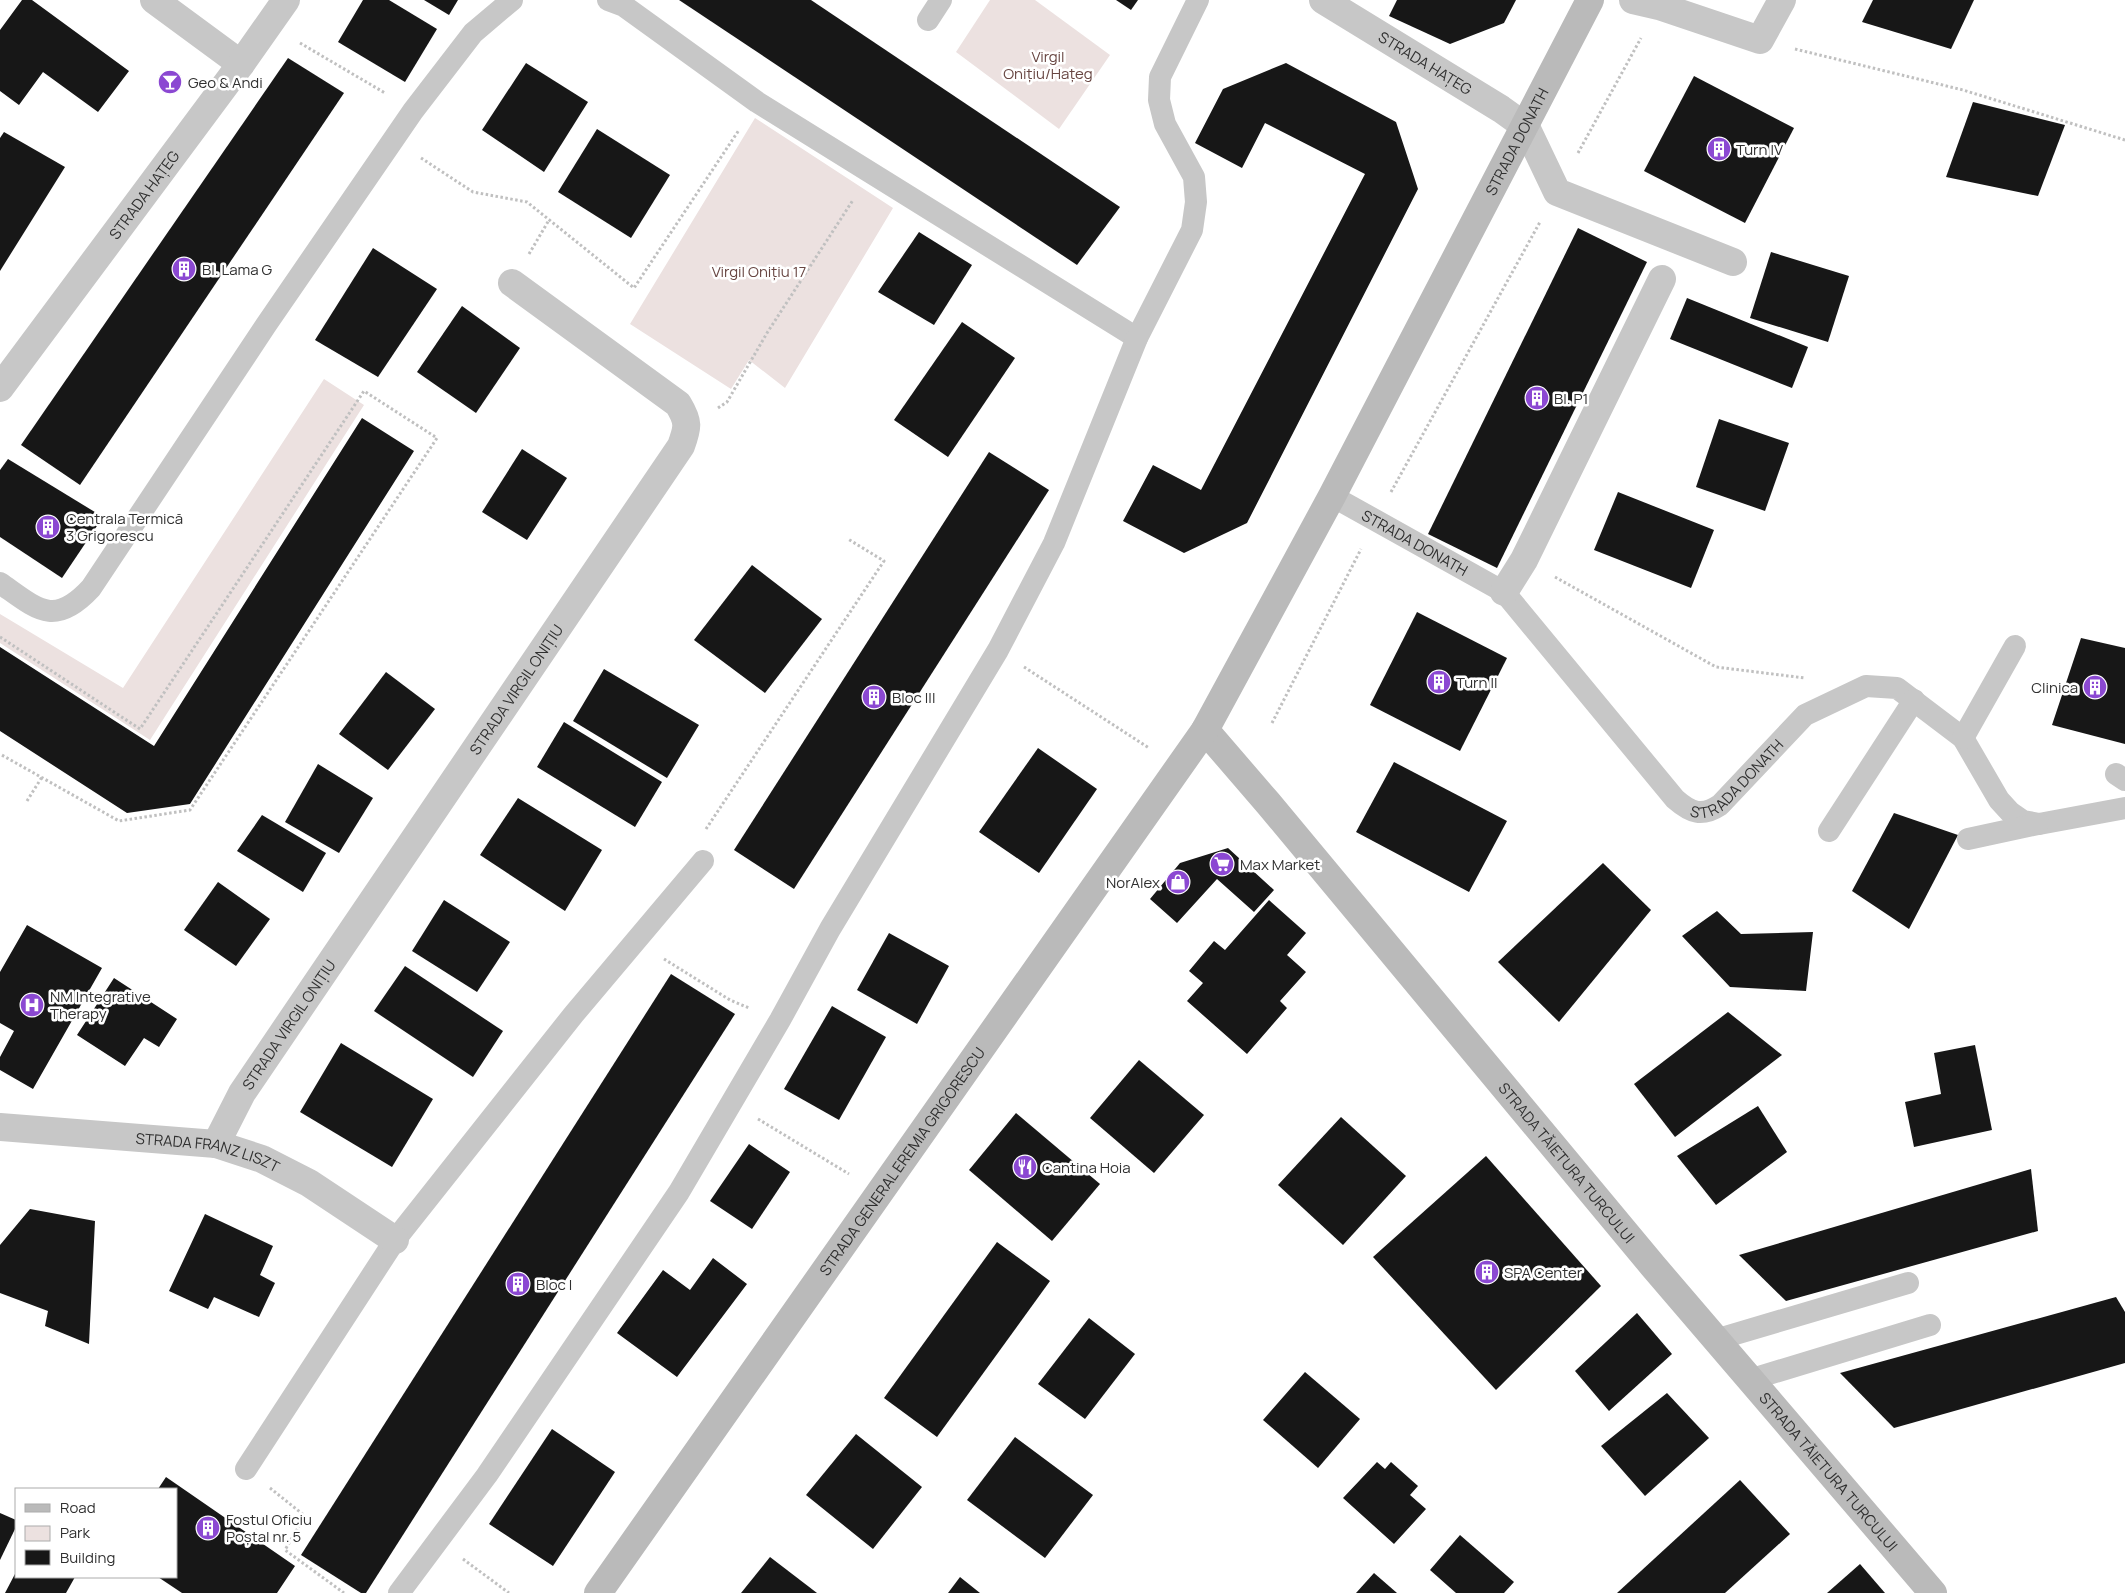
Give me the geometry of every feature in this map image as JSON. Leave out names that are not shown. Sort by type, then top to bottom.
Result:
[{"type":"main road","name":"STRADA DONATH","points":[[1205,730],[1332,496],[1526,127],[1590,0]]},
{"type":"main road","name":"STRADA TĂIETURA TURCULUI","points":[[1205,730],[1268,803],[1715,1340],[1933,1593]]},
{"type":"main road","name":"STRADA GENERAL EREMIA GRIGORESCU","points":[[598,1593],[1205,730]]},
{"type":"street","points":[[154,0],[241,64]]},
{"type":"street","name":"STRADA HAȚEG","points":[[0,388],[241,64],[286,0]]},
{"type":"street","name":"STRADA HAȚEG","points":[[1323,0],[1501,109],[1526,127]]},
{"type":"street","points":[[1646,3],[1760,40],[1782,0]]},
{"type":"street","points":[[1526,127],[1557,192],[1733,262]]},
{"type":"street","points":[[1504,592],[1524,560],[1662,279]]},
{"type":"street","points":[[512,283],[678,404],[686,417],[687,431]]},
{"type":"street","name":"STRADA VIRGIL ONIȚIU","points":[[216,1144],[242,1093],[681,446],[687,431]]},
{"type":"street","name":"STRADA FRANZ LISZT","points":[[0,1127],[216,1144],[262,1159],[294,1175],[396,1240]]},
{"type":"lane","points":[[0,583],[46,612],[63,610],[77,603],[91,588],[413,110],[473,33],[512,0]]},
{"type":"lane","points":[[608,0],[624,6],[757,102],[1137,338]]},
{"type":"lane","points":[[928,20],[941,0]]},
{"type":"lane","points":[[399,1593],[439,1542],[487,1475],[674,1200],[732,1104],[830,929],[998,650],[1054,543],[1137,338],[1192,230],[1196,202],[1194,177],[1165,124],[1158,100],[1160,77],[1198,0]]},
{"type":"lane","name":"STRADA DONATH","points":[[1332,496],[1504,592],[1675,799],[1685,808],[1699,812],[1709,812],[1720,805],[1805,715],[1866,686],[1897,688],[1962,738],[1999,800],[2010,812],[2023,821],[2039,824],[2125,808]]},
{"type":"lane","points":[[1962,738],[2015,646]]},
{"type":"lane","points":[[1829,831],[1914,700]]},
{"type":"lane","points":[[1968,839],[2039,824]]},
{"type":"lane","points":[[246,1469],[396,1240],[574,1014],[704,861]]},
{"type":"lane","points":[[1715,1340],[1908,1283]]},
{"type":"lane","points":[[1750,1380],[1930,1325]]},
{"type":"path","points":[[1272,723],[1376,520],[1557,192],[1646,3]]},
{"type":"path","points":[[270,24],[413,110]]},
{"type":"path","points":[[1760,40],[1963,90],[2125,140]]},
{"type":"path","points":[[392,140],[473,192],[527,202],[634,288],[757,102]]},
{"type":"path","points":[[687,431],[727,402],[767,334],[871,172]]},
{"type":"path","points":[[0,637],[140,729],[364,391],[437,438],[190,810],[119,821],[0,754]]},
{"type":"path","points":[[704,861],[703,833],[884,561],[848,539]]},
{"type":"path","points":[[1524,560],[1716,666],[1810,678]]},
{"type":"path","points":[[998,650],[1151,750]]},
{"type":"path","points":[[26,801],[42,777]]},
{"type":"path","points":[[635,942],[730,1000],[780,1020]]},
{"type":"path","points":[[732,1104],[854,1177]]},
{"type":"path","points":[[246,1469],[305,1516],[285,1550],[344,1593]]},
{"type":"path","points":[[439,1542],[509,1593]]},
{"type":"green space","name":"Virgil Onițiu/Hațeg","points":[[990,0],[1035,0],[1110,55],[1059,129],[956,52]]},
{"type":"green space","name":"Virgil Onițiu 17","points":[[755,118],[893,208],[785,388],[749,360],[731,389],[630,324]]},
{"type":"green space","points":[[324,379],[364,405],[150,740],[0,643],[0,614],[123,688]]},
{"type":"building","points":[[22,0],[32,0],[129,71],[98,112],[43,72],[19,105],[0,91],[0,30]]},
{"type":"building","points":[[363,0],[389,0],[437,29],[405,82],[338,42]]},
{"type":"building","points":[[424,0],[458,0],[449,15]]},
{"type":"building","points":[[679,0],[811,0],[1120,207],[1077,265]]},
{"type":"building","points":[[1116,0],[1138,0],[1131,10]]},
{"type":"building","points":[[1397,0],[1516,0],[1504,23],[1450,44],[1389,16]]},
{"type":"building","points":[[1873,0],[1974,0],[1951,49],[1862,22]]},
{"type":"building","name":"Bl. Lama G","points":[[288,58],[344,93],[80,485],[21,445]]},
{"type":"building","points":[[526,63],[588,102],[544,172],[482,130]]},
{"type":"building","points":[[1286,63],[1396,122],[1418,189],[1247,523],[1184,553],[1123,521],[1153,465],[1201,490],[1365,174],[1265,123],[1242,168],[1195,143],[1223,89]]},
{"type":"building","name":"Turn IV","points":[[1694,76],[1794,128],[1745,223],[1644,171]]},
{"type":"building","points":[[1973,102],[2065,125],[2038,196],[1946,177]]},
{"type":"building","points":[[597,129],[670,175],[631,238],[558,192]]},
{"type":"building","points":[[4,132],[65,167],[0,271],[0,138]]},
{"type":"building","name":"Bl. P1","points":[[1578,228],[1647,262],[1497,568],[1428,534]]},
{"type":"building","points":[[919,232],[972,265],[934,325],[878,292]]},
{"type":"building","points":[[373,248],[437,289],[378,377],[315,340]]},
{"type":"building","points":[[1771,252],[1849,276],[1828,342],[1750,318]]},
{"type":"building","points":[[1687,298],[1808,347],[1792,388],[1670,339]]},
{"type":"building","points":[[462,306],[520,348],[476,413],[417,372]]},
{"type":"building","points":[[962,322],[1015,358],[948,457],[894,420]]},
{"type":"building","points":[[362,418],[414,451],[190,804],[127,813],[0,731],[0,647],[154,746]]},
{"type":"building","points":[[1719,419],[1789,443],[1765,511],[1696,487]]},
{"type":"building","points":[[522,449],[567,478],[527,540],[482,512]]},
{"type":"building","name":"Bloc III","points":[[989,452],[1049,490],[794,889],[734,850]]},
{"type":"building","name":"Centrala Termică 3 Grigorescu","points":[[8,459],[103,517],[62,578],[0,537],[0,470]]},
{"type":"building","points":[[1618,492],[1714,530],[1691,588],[1594,550]]},
{"type":"building","points":[[752,565],[822,619],[765,693],[694,640]]},
{"type":"building","name":"Turn II","points":[[1417,612],[1507,658],[1460,751],[1370,705]]},
{"type":"building","name":"Clinica","points":[[2081,638],[2125,648],[2125,744],[2052,725]]},
{"type":"building","points":[[604,669],[699,725],[667,778],[573,721]]},
{"type":"building","points":[[386,672],[435,709],[388,770],[339,734]]},
{"type":"building","points":[[564,722],[662,782],[635,827],[537,767]]},
{"type":"building","points":[[1038,748],[1097,789],[1039,873],[979,832]]},
{"type":"building","points":[[1394,762],[1507,821],[1469,892],[1356,832]]},
{"type":"building","points":[[318,764],[373,798],[339,853],[285,822]]},
{"type":"building","points":[[518,798],[602,850],[565,911],[480,855]]},
{"type":"building","points":[[1894,813],[1958,835],[1909,929],[1852,891]]},
{"type":"building","points":[[262,815],[326,853],[303,892],[237,851]]},
{"type":"building","points":[[1228,848],[1274,890],[1254,912],[1217,879],[1177,923],[1150,899],[1180,863]]},
{"type":"building","points":[[1603,863],[1651,910],[1559,1022],[1498,962]]},
{"type":"building","points":[[218,882],[270,919],[236,966],[184,930]]},
{"type":"building","points":[[444,900],[510,942],[477,992],[412,951]]},
{"type":"building","points":[[1269,900],[1306,933],[1287,955],[1306,972],[1280,1001],[1287,1008],[1247,1054],[1187,1001],[1203,983],[1189,971],[1214,941],[1225,950]]},
{"type":"building","points":[[1717,911],[1741,934],[1813,932],[1806,991],[1730,987],[1682,936]]},
{"type":"building","points":[[27,925],[102,968],[33,1089],[0,1070],[0,1057],[14,1031],[0,1023],[0,972]]},
{"type":"building","points":[[889,933],[949,966],[917,1024],[857,990]]},
{"type":"building","points":[[405,966],[503,1031],[473,1077],[374,1011]]},
{"type":"building","name":"Bloc I","points":[[671,974],[735,1014],[366,1593],[361,1593],[301,1555]]},
{"type":"building","points":[[114,978],[177,1019],[159,1047],[144,1038],[125,1066],[77,1035]]},
{"type":"building","points":[[832,1006],[886,1037],[839,1120],[784,1089]]},
{"type":"building","points":[[1728,1012],[1782,1055],[1675,1137],[1634,1084]]},
{"type":"building","points":[[341,1043],[433,1099],[392,1167],[300,1112]]},
{"type":"building","points":[[1975,1045],[1992,1130],[1914,1147],[1905,1102],[1941,1094],[1934,1053]]},
{"type":"building","points":[[1139,1060],[1204,1115],[1154,1173],[1090,1118]]},
{"type":"building","points":[[1758,1106],[1787,1152],[1716,1205],[1677,1156]]},
{"type":"building","points":[[1016,1113],[1100,1184],[1052,1241],[969,1170]]},
{"type":"building","points":[[1341,1117],[1406,1176],[1343,1245],[1278,1185]]},
{"type":"building","points":[[749,1144],[790,1172],[752,1229],[710,1201]]},
{"type":"building","name":"SPA Center","points":[[1486,1156],[1601,1286],[1496,1390],[1373,1257]]},
{"type":"building","points":[[2031,1169],[2038,1231],[1786,1301],[1739,1255]]},
{"type":"building","points":[[30,1209],[95,1221],[89,1344],[45,1326],[48,1311],[0,1293],[0,1245]]},
{"type":"building","points":[[205,1214],[273,1246],[260,1275],[275,1283],[259,1317],[214,1297],[208,1309],[169,1291]]},
{"type":"building","points":[[997,1242],[1050,1281],[937,1437],[884,1398]]},
{"type":"building","points":[[713,1258],[747,1284],[677,1377],[617,1333],[663,1270],[690,1290]]},
{"type":"building","points":[[2116,1297],[2125,1312],[2125,1363],[1894,1428],[1840,1373]]},
{"type":"building","points":[[1637,1313],[1672,1354],[1609,1411],[1575,1371]]},
{"type":"building","points":[[1089,1318],[1135,1354],[1085,1419],[1038,1384]]},
{"type":"building","points":[[1305,1372],[1360,1419],[1318,1468],[1263,1420]]},
{"type":"building","points":[[1667,1393],[1709,1438],[1645,1496],[1601,1446]]},
{"type":"building","points":[[552,1429],[615,1472],[553,1566],[489,1524]]},
{"type":"building","points":[[856,1434],[922,1487],[873,1549],[806,1495]]},
{"type":"building","points":[[1015,1437],[1093,1495],[1045,1558],[967,1500]]},
{"type":"building","points":[[1377,1462],[1385,1469],[1391,1462],[1418,1486],[1410,1495],[1426,1509],[1394,1544],[1343,1498]]},
{"type":"building","name":"Fostul Oficiu Poștal nr. 5","points":[[166,1477],[295,1566],[277,1593],[182,1593],[160,1578],[178,1578],[178,1488],[159,1488]]},
{"type":"building","points":[[1740,1480],[1790,1534],[1725,1593],[1617,1593]]},
{"type":"building","points":[[0,1513],[15,1520],[15,1529],[0,1560]]},
{"type":"building","points":[[1460,1535],[1514,1582],[1504,1593],[1456,1593],[1430,1570]]},
{"type":"building","points":[[770,1557],[817,1593],[741,1593]]},
{"type":"building","points":[[1860,1564],[1885,1593],[1827,1593]]},
{"type":"building","points":[[1374,1573],[1397,1593],[1356,1593]]},
{"type":"building","points":[[15,1574],[15,1578],[74,1578],[66,1593],[5,1593]]},
{"type":"building","points":[[960,1577],[980,1593],[948,1593]]},
{"type":"place","name":"Geo & Andi","points":[[170,82]]},
{"type":"place","name":"Turn IV","points":[[1719,149]]},
{"type":"place","name":"Bl. Lama G","points":[[184,269]]},
{"type":"place","name":"Bl. P1","points":[[1537,398]]},
{"type":"place","name":"Centrala Termică 3 Grigorescu","points":[[48,527]]},
{"type":"place","name":"Turn II","points":[[1439,682]]},
{"type":"place","name":"Clinica","points":[[2095,687]]},
{"type":"place","name":"Bloc III","points":[[874,697]]},
{"type":"place","name":"Max Market","points":[[1222,864]]},
{"type":"place","name":"NorAlex","points":[[1178,882]]},
{"type":"place","name":"NM Integrative Therapy","points":[[32,1005]]},
{"type":"place","name":"Cantina Hoia","points":[[1025,1167]]},
{"type":"place","name":"SPA Center","points":[[1487,1272]]},
{"type":"place","name":"Bloc I","points":[[518,1284]]},
{"type":"place","name":"Fostul Oficiu Poștal nr. 5","points":[[208,1528]]}]
